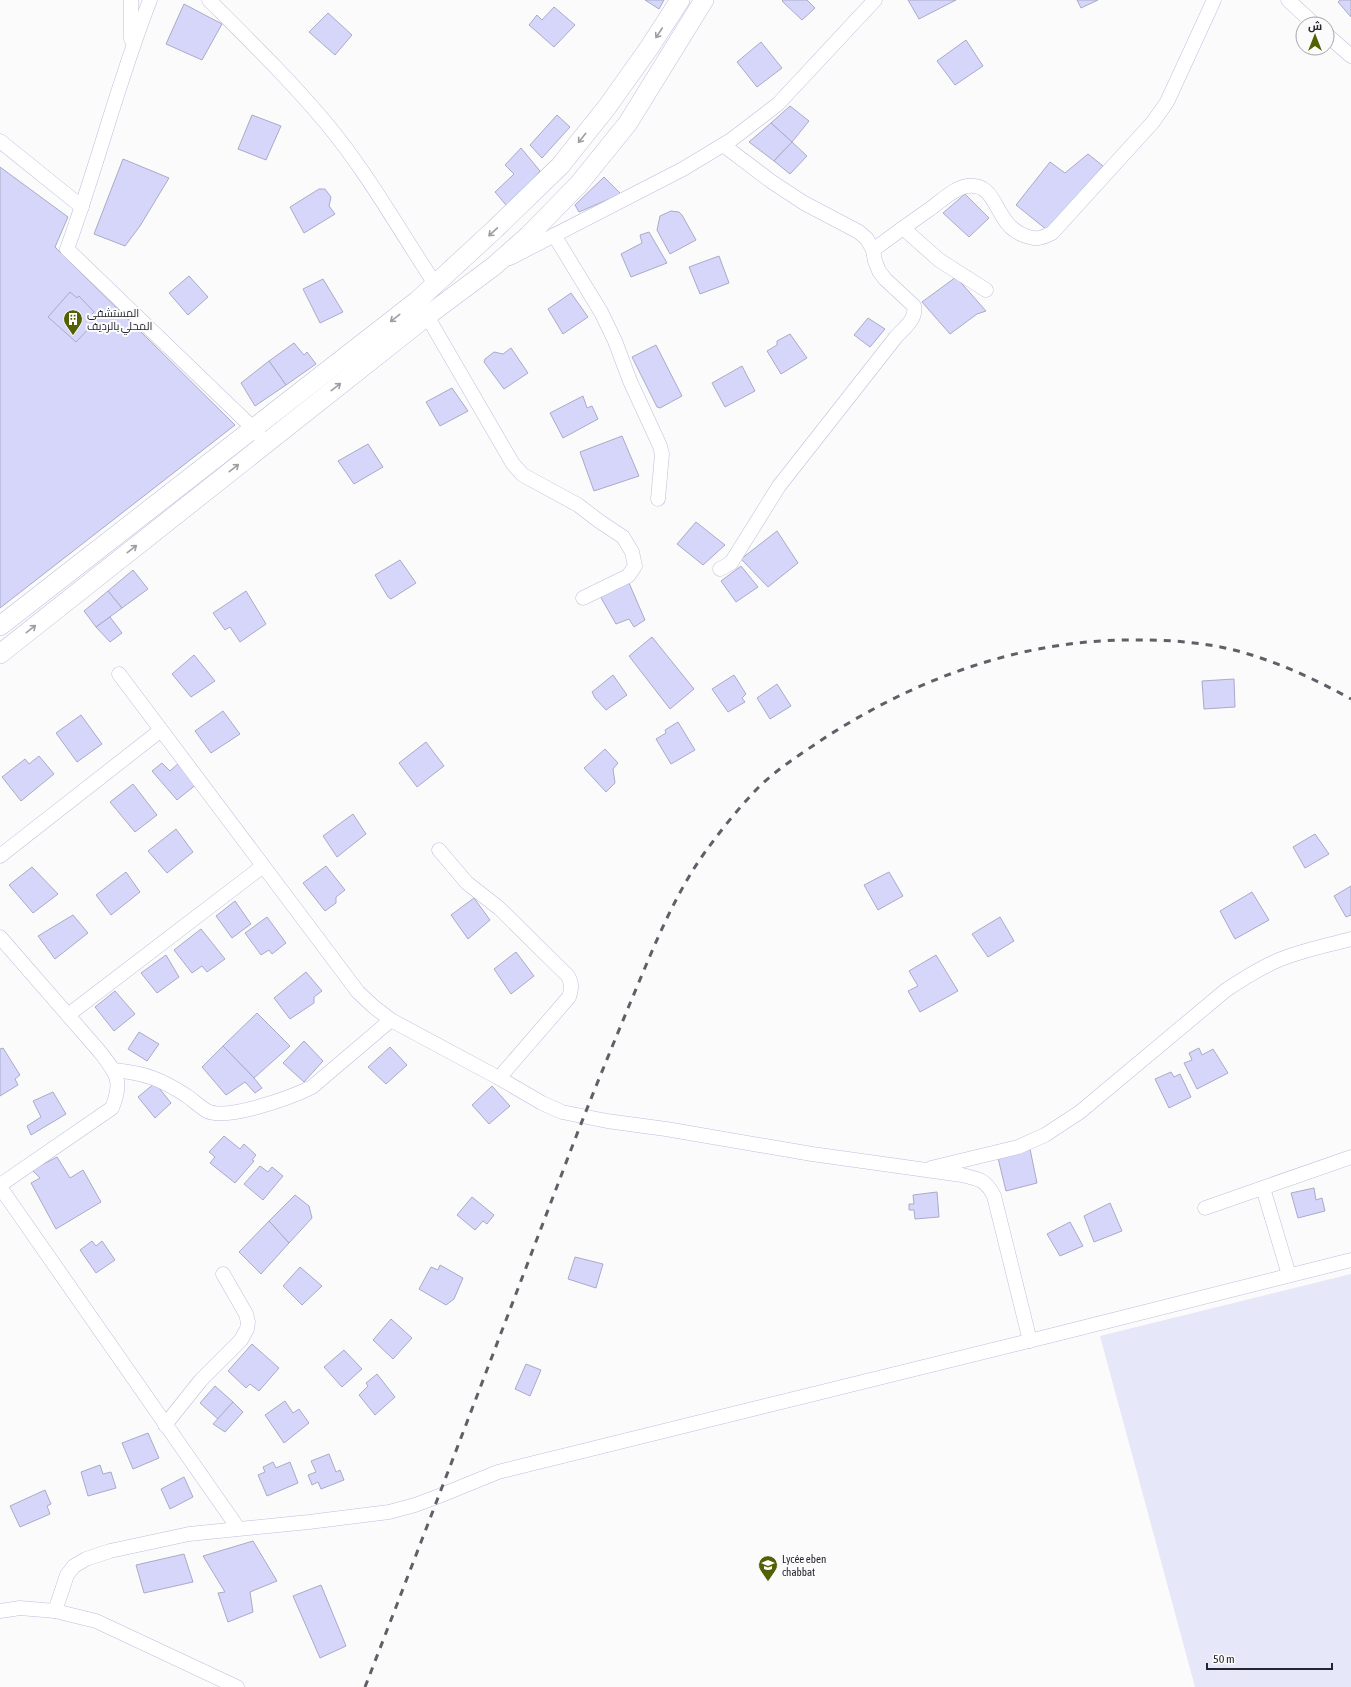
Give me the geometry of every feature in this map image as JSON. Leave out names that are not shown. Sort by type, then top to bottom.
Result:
[{"type":"main road","points":[[0,626],[417,301],[560,166],[607,107],[649,48],[680,0]]},
{"type":"main road","points":[[0,654],[427,316],[494,266],[529,235],[578,185],[628,123],[704,0]]},
{"type":"street","points":[[131,0],[131,48]]},
{"type":"street","points":[[150,0],[131,48],[82,207],[67,249],[253,428],[265,444]]},
{"type":"street","points":[[209,0],[300,93],[327,124],[350,154],[435,284]]},
{"type":"street","points":[[494,266],[683,169],[723,145],[778,104],[875,0]]},
{"type":"street","points":[[873,250],[949,195],[965,186],[975,186],[986,190],[994,199],[1003,218],[1014,230],[1026,236],[1040,239],[1052,233],[1153,122],[1167,102],[1214,0]]},
{"type":"street","points":[[1288,0],[1305,16]]},
{"type":"street","points":[[1335,42],[1351,56]]},
{"type":"street","points":[[0,140],[82,207]]},
{"type":"street","points":[[720,569],[730,563],[779,486],[896,337],[913,319],[915,312],[914,306],[885,279],[879,271],[868,239],[859,232],[772,182],[723,145]]},
{"type":"street","points":[[903,228],[939,260],[986,290]]},
{"type":"street","points":[[554,235],[601,312],[615,341],[630,381],[660,446],[662,454],[658,499]]},
{"type":"street","points":[[427,316],[513,464],[523,475],[578,505],[623,537],[632,552],[635,566],[628,576],[583,598]]},
{"type":"street","points":[[119,674],[358,992],[374,1008],[391,1020],[548,1106],[562,1112],[583,1117],[666,1129],[812,1154],[923,1170],[983,1181],[989,1186],[994,1196],[1030,1341]]},
{"type":"street","points":[[0,856],[162,730]]},
{"type":"street","points":[[439,850],[467,883],[499,908],[568,976],[572,982],[569,997],[499,1078]]},
{"type":"street","points":[[68,1015],[263,866]]},
{"type":"street","points":[[0,936],[114,1070],[118,1082],[118,1093],[112,1108],[0,1186],[238,1528]]},
{"type":"street","points":[[923,1170],[1018,1148],[1045,1135],[1080,1112],[1214,1000],[1249,974],[1275,961],[1313,948],[1351,939]]},
{"type":"street","points":[[114,1070],[150,1076],[170,1085],[207,1111],[223,1113],[236,1111],[272,1103],[301,1093],[312,1087],[391,1020]]},
{"type":"street","points":[[1205,1208],[1351,1157]]},
{"type":"street","points":[[1263,1188],[1289,1275]]},
{"type":"street","points":[[55,1611],[67,1576],[74,1566],[86,1559],[110,1550],[189,1534],[310,1522],[390,1512],[415,1505],[498,1472],[1351,1260]]},
{"type":"street","points":[[165,1425],[202,1380],[241,1340],[247,1329],[248,1322],[246,1314],[223,1274]]},
{"type":"street","points":[[0,1611],[20,1608],[55,1611],[96,1622],[237,1687]]},
{"type":"shaded area","points":[[1351,1274],[1351,1687],[1195,1687],[1100,1336]]},
{"type":"building","points":[[645,0],[664,0],[659,9]]},
{"type":"building","points":[[807,0],[815,8],[802,20],[782,1]]},
{"type":"building","points":[[908,0],[956,0],[919,19]]},
{"type":"building","points":[[1077,0],[1098,0],[1081,8]]},
{"type":"building","points":[[1340,0],[1351,0],[1351,17],[1338,2]]},
{"type":"building","points":[[184,4],[222,24],[202,60],[166,44]]},
{"type":"building","points":[[554,7],[575,25],[554,47],[529,25],[537,15],[542,20]]},
{"type":"building","points":[[328,13],[352,35],[335,55],[309,32]]},
{"type":"building","points":[[966,40],[983,66],[955,85],[937,61]]},
{"type":"building","points":[[761,42],[782,68],[757,87],[737,62]]},
{"type":"building","points":[[790,106],[809,121],[792,142],[771,123]]},
{"type":"building","points":[[252,115],[281,126],[266,160],[238,149]]},
{"type":"building","points":[[557,115],[570,127],[542,158],[530,145]]},
{"type":"building","points":[[771,123],[792,142],[774,161],[749,142]]},
{"type":"building","points":[[792,142],[807,156],[790,174],[774,161]]},
{"type":"building","points":[[521,148],[540,171],[531,182],[506,205],[495,192],[514,174],[505,165]]},
{"type":"building","points":[[1088,154],[1103,166],[1047,230],[1016,205],[1050,162],[1065,173]]},
{"type":"building","points":[[123,159],[169,178],[140,226],[125,246],[94,234]]},
{"type":"building","name":"المستشفى المحلي بالرديف","points":[[0,167],[68,217],[55,247],[235,425],[0,608]]},
{"type":"building","points":[[604,177],[621,194],[579,212],[575,205]]},
{"type":"building","points":[[319,189],[325,189],[331,197],[329,206],[335,214],[304,233],[290,207]]},
{"type":"building","points":[[965,194],[989,218],[969,237],[943,213]]},
{"type":"building","points":[[671,211],[679,212],[682,215],[696,240],[670,254],[657,230],[660,216]]},
{"type":"building","points":[[649,232],[667,263],[631,277],[621,254],[642,243],[640,235]]},
{"type":"building","points":[[719,256],[729,283],[700,294],[689,267]]},
{"type":"building","points":[[189,276],[208,297],[188,315],[169,293]]},
{"type":"building","points":[[956,277],[986,311],[977,314],[950,334],[922,302]]},
{"type":"building","points":[[323,279],[343,312],[320,323],[303,289]]},
{"type":"building","points":[[70,292],[77,298],[79,296],[94,312],[92,314],[98,319],[76,342],[48,317]]},
{"type":"building","points":[[571,293],[588,317],[563,334],[548,309]]},
{"type":"building","points":[[868,318],[885,329],[870,347],[854,335]]},
{"type":"building","points":[[790,334],[807,358],[781,374],[767,351],[777,345],[777,341]]},
{"type":"building","points":[[294,343],[304,355],[307,352],[316,364],[286,385],[269,361]]},
{"type":"building","points":[[656,345],[682,396],[660,408],[657,407],[632,357]]},
{"type":"building","points":[[511,348],[528,373],[504,389],[484,362],[485,359],[494,352],[503,354]]},
{"type":"building","points":[[269,361],[286,385],[255,406],[241,383]]},
{"type":"building","points":[[742,366],[755,391],[725,407],[712,383]]},
{"type":"building","points":[[452,388],[468,411],[440,426],[426,402]]},
{"type":"building","points":[[583,396],[587,408],[592,406],[598,419],[563,438],[550,413]]},
{"type":"building","points":[[622,436],[639,476],[594,491],[580,452]]},
{"type":"building","points":[[368,444],[383,467],[354,484],[338,461]]},
{"type":"building","points":[[696,522],[725,545],[703,565],[677,544]]},
{"type":"building","points":[[777,531],[798,563],[768,587],[741,559]]},
{"type":"building","points":[[400,560],[416,583],[391,599],[388,597],[375,575]]},
{"type":"building","points":[[741,566],[758,587],[736,602],[721,581]]},
{"type":"building","points":[[133,570],[148,589],[122,608],[108,591]]},
{"type":"building","points":[[629,583],[645,620],[634,627],[629,619],[616,624],[600,596]]},
{"type":"building","points":[[108,591],[122,608],[96,627],[84,611]]},
{"type":"building","points":[[246,591],[266,624],[240,642],[230,627],[225,630],[213,613]]},
{"type":"building","points":[[110,617],[122,633],[110,642],[96,627]]},
{"type":"building","points":[[652,637],[694,689],[670,709],[629,656]]},
{"type":"building","points":[[194,655],[215,681],[191,697],[172,674]]},
{"type":"building","points":[[613,675],[627,695],[606,710],[595,698],[592,692]]},
{"type":"building","points":[[734,675],[746,694],[742,698],[745,702],[728,712],[712,689]]},
{"type":"building","points":[[1234,679],[1235,707],[1204,709],[1202,681]]},
{"type":"building","points":[[777,684],[791,706],[770,719],[757,698]]},
{"type":"building","points":[[223,711],[240,734],[211,753],[195,731]]},
{"type":"building","points":[[81,715],[102,744],[77,762],[56,733]]},
{"type":"building","points":[[678,722],[695,750],[671,764],[656,739],[666,733],[665,730]]},
{"type":"building","points":[[426,742],[444,766],[417,787],[399,763]]},
{"type":"building","points":[[605,749],[618,763],[613,769],[615,783],[606,792],[584,768]]},
{"type":"building","points":[[39,756],[54,774],[21,801],[2,777],[25,759],[29,764]]},
{"type":"building","points":[[181,761],[198,783],[177,800],[152,771],[162,763],[170,771]]},
{"type":"building","points":[[133,784],[157,815],[135,832],[110,802]]},
{"type":"building","points":[[353,814],[366,834],[337,857],[323,836]]},
{"type":"building","points":[[176,829],[193,852],[167,873],[148,851]]},
{"type":"building","points":[[1315,834],[1329,854],[1305,868],[1293,847]]},
{"type":"building","points":[[326,866],[345,890],[336,897],[336,903],[325,911],[303,883]]},
{"type":"building","points":[[32,867],[58,894],[33,913],[9,885]]},
{"type":"building","points":[[126,872],[140,892],[111,915],[96,895]]},
{"type":"building","points":[[889,872],[903,896],[878,910],[864,885]]},
{"type":"building","points":[[1351,886],[1351,915],[1346,917],[1334,896]]},
{"type":"building","points":[[1252,892],[1269,920],[1235,939],[1220,911]]},
{"type":"building","points":[[474,898],[490,920],[468,939],[451,915]]},
{"type":"building","points":[[235,901],[251,924],[232,938],[216,916]]},
{"type":"building","points":[[73,915],[88,933],[55,959],[38,936]]},
{"type":"building","points":[[267,917],[286,943],[272,954],[269,950],[261,955],[245,933]]},
{"type":"building","points":[[1000,917],[1014,941],[988,957],[972,934]]},
{"type":"building","points":[[201,929],[225,959],[207,972],[202,966],[192,973],[174,950]]},
{"type":"building","points":[[516,952],[534,976],[511,994],[494,969]]},
{"type":"building","points":[[166,955],[179,977],[157,993],[141,973]]},
{"type":"building","points":[[936,955],[958,991],[920,1012],[908,991],[918,986],[909,971]]},
{"type":"building","points":[[306,972],[322,991],[314,997],[314,1003],[290,1019],[274,998]]},
{"type":"building","points":[[115,991],[135,1014],[114,1031],[95,1007]]},
{"type":"building","points":[[257,1013],[290,1046],[254,1078],[223,1046]]},
{"type":"building","points":[[139,1032],[159,1044],[147,1061],[128,1049]]},
{"type":"building","points":[[304,1041],[323,1061],[304,1082],[283,1063]]},
{"type":"building","points":[[223,1046],[262,1088],[255,1093],[245,1082],[226,1095],[202,1067]]},
{"type":"building","points":[[390,1047],[407,1065],[386,1084],[368,1067]]},
{"type":"building","points":[[3,1048],[20,1075],[15,1079],[18,1085],[0,1096],[0,1049]]},
{"type":"building","points":[[1199,1048],[1202,1055],[1213,1049],[1228,1073],[1197,1089],[1184,1063],[1192,1060],[1189,1053]]},
{"type":"building","points":[[1171,1072],[1174,1077],[1180,1074],[1191,1097],[1169,1108],[1155,1079]]},
{"type":"building","points":[[155,1083],[171,1103],[155,1118],[138,1097]]},
{"type":"building","points":[[492,1086],[510,1106],[489,1124],[472,1105]]},
{"type":"building","points":[[53,1092],[66,1114],[31,1135],[27,1126],[41,1117],[33,1101]]},
{"type":"building","points":[[224,1136],[240,1149],[244,1144],[256,1155],[252,1160],[254,1161],[235,1183],[210,1163],[215,1157],[209,1152]]},
{"type":"building","points":[[1030,1149],[1037,1183],[1006,1191],[998,1158]]},
{"type":"building","points":[[57,1157],[70,1178],[83,1170],[101,1202],[56,1229],[31,1183],[40,1178],[32,1170]]},
{"type":"building","points":[[260,1166],[268,1172],[272,1167],[283,1176],[263,1200],[244,1184]]},
{"type":"building","points":[[1314,1188],[1316,1200],[1322,1198],[1325,1211],[1298,1218],[1291,1193]]},
{"type":"building","points":[[937,1192],[939,1217],[915,1219],[914,1210],[909,1210],[909,1204],[914,1204],[913,1195]]},
{"type":"building","points":[[295,1195],[309,1206],[312,1218],[289,1243],[269,1221]]},
{"type":"building","points":[[472,1197],[494,1215],[487,1224],[483,1221],[475,1230],[457,1215]]},
{"type":"building","points":[[1110,1203],[1122,1231],[1094,1242],[1084,1216]]},
{"type":"building","points":[[269,1221],[289,1243],[261,1274],[239,1252]]},
{"type":"building","points":[[1070,1222],[1083,1246],[1060,1256],[1047,1234]]},
{"type":"building","points":[[92,1241],[96,1246],[102,1241],[115,1260],[96,1273],[80,1250]]},
{"type":"building","points":[[575,1257],[603,1264],[596,1288],[568,1279]]},
{"type":"building","points":[[440,1265],[463,1278],[454,1299],[446,1305],[419,1289],[431,1267],[438,1270]]},
{"type":"building","points":[[300,1267],[322,1286],[302,1305],[283,1286]]},
{"type":"building","points":[[391,1319],[412,1338],[393,1359],[373,1340]]},
{"type":"building","points":[[252,1344],[279,1368],[259,1391],[250,1384],[246,1388],[228,1371]]},
{"type":"building","points":[[344,1350],[362,1369],[342,1387],[324,1367]]},
{"type":"building","points":[[526,1364],[541,1370],[530,1396],[515,1389]]},
{"type":"building","points":[[377,1374],[395,1397],[375,1415],[359,1395],[368,1386],[366,1383]]},
{"type":"building","points":[[215,1386],[233,1402],[218,1419],[200,1403]]},
{"type":"building","points":[[285,1401],[293,1413],[299,1409],[309,1423],[284,1443],[265,1415]]},
{"type":"building","points":[[233,1402],[243,1412],[225,1432],[213,1424]]},
{"type":"building","points":[[148,1433],[159,1458],[133,1469],[122,1443]]},
{"type":"building","points":[[329,1454],[336,1472],[340,1470],[344,1480],[321,1489],[318,1482],[312,1485],[308,1475],[316,1472],[311,1461]]},
{"type":"building","points":[[273,1462],[276,1468],[290,1462],[298,1483],[267,1496],[258,1475],[265,1472],[263,1467]]},
{"type":"building","points":[[100,1465],[103,1474],[111,1472],[116,1488],[88,1496],[81,1472]]},
{"type":"building","points":[[184,1477],[193,1497],[170,1509],[161,1489]]},
{"type":"building","points":[[45,1490],[51,1504],[47,1506],[50,1514],[20,1527],[10,1506]]},
{"type":"building","points":[[253,1541],[277,1581],[250,1592],[253,1612],[228,1622],[218,1593],[225,1592],[203,1556]]},
{"type":"building","points":[[184,1554],[193,1582],[144,1593],[136,1565]]},
{"type":"building","points":[[321,1585],[346,1646],[320,1658],[293,1596]]},
{"type":"railway","points":[[365,1687],[578,1132],[656,942],[674,903],[696,866],[725,826],[755,791],[780,769],[826,737],[862,715],[899,696],[937,679],[976,665],[1016,654],[1057,646],[1099,641],[1141,640],[1178,641],[1214,646],[1253,655],[1282,666],[1310,678],[1351,699]]},
{"type":"place","name":"المستشفى المحلي بالرديف","points":[[73,336]]},
{"type":"place","name":"Lycée eben chabbat","points":[[768,1582]]}]
